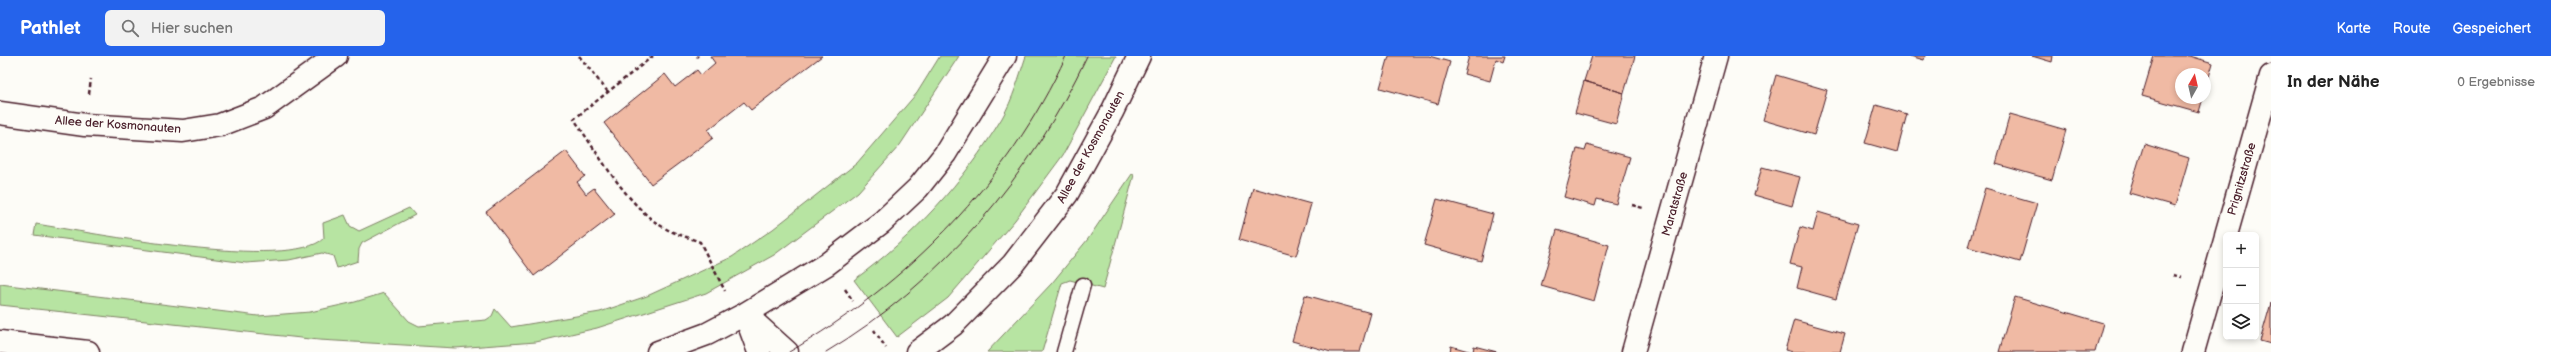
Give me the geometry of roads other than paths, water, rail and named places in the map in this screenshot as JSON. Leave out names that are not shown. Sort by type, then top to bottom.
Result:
[{"type":"main road","name":"Allee der Kosmonauten","points":[[0,113],[85,125],[183,131],[220,125],[264,108],[336,56]]},
{"type":"main road","points":[[658,352],[707,334],[745,314],[844,252],[882,222],[918,188],[945,154],[1005,56]]},
{"type":"main road","name":"Allee der Kosmonauten","points":[[917,352],[953,325],[1013,264],[1068,194],[1112,112],[1139,56]]},
{"type":"main road","name":"Maratstraße","points":[[1633,352],[1716,56]]},
{"type":"main road","name":"Prignitzstraße","points":[[2227,232],[2271,76]]},
{"type":"main road","name":"Prignitzstraße","points":[[2193,352],[2223,246]]},
{"type":"main road","points":[[745,314],[759,352]]},
{"type":"main road","points":[[745,314],[787,352]]},
{"type":"main road","points":[[0,342],[88,352]]},
{"type":"lane","points":[[1064,352],[1083,285]]},
{"type":"tram line","points":[[789,352],[833,325],[874,294],[914,261],[950,225],[984,187],[1015,146],[1042,102],[1066,56]]},
{"type":"tram line","points":[[826,352],[868,325],[907,294],[944,260],[978,224],[1010,184],[1039,143],[1087,56]]}]
